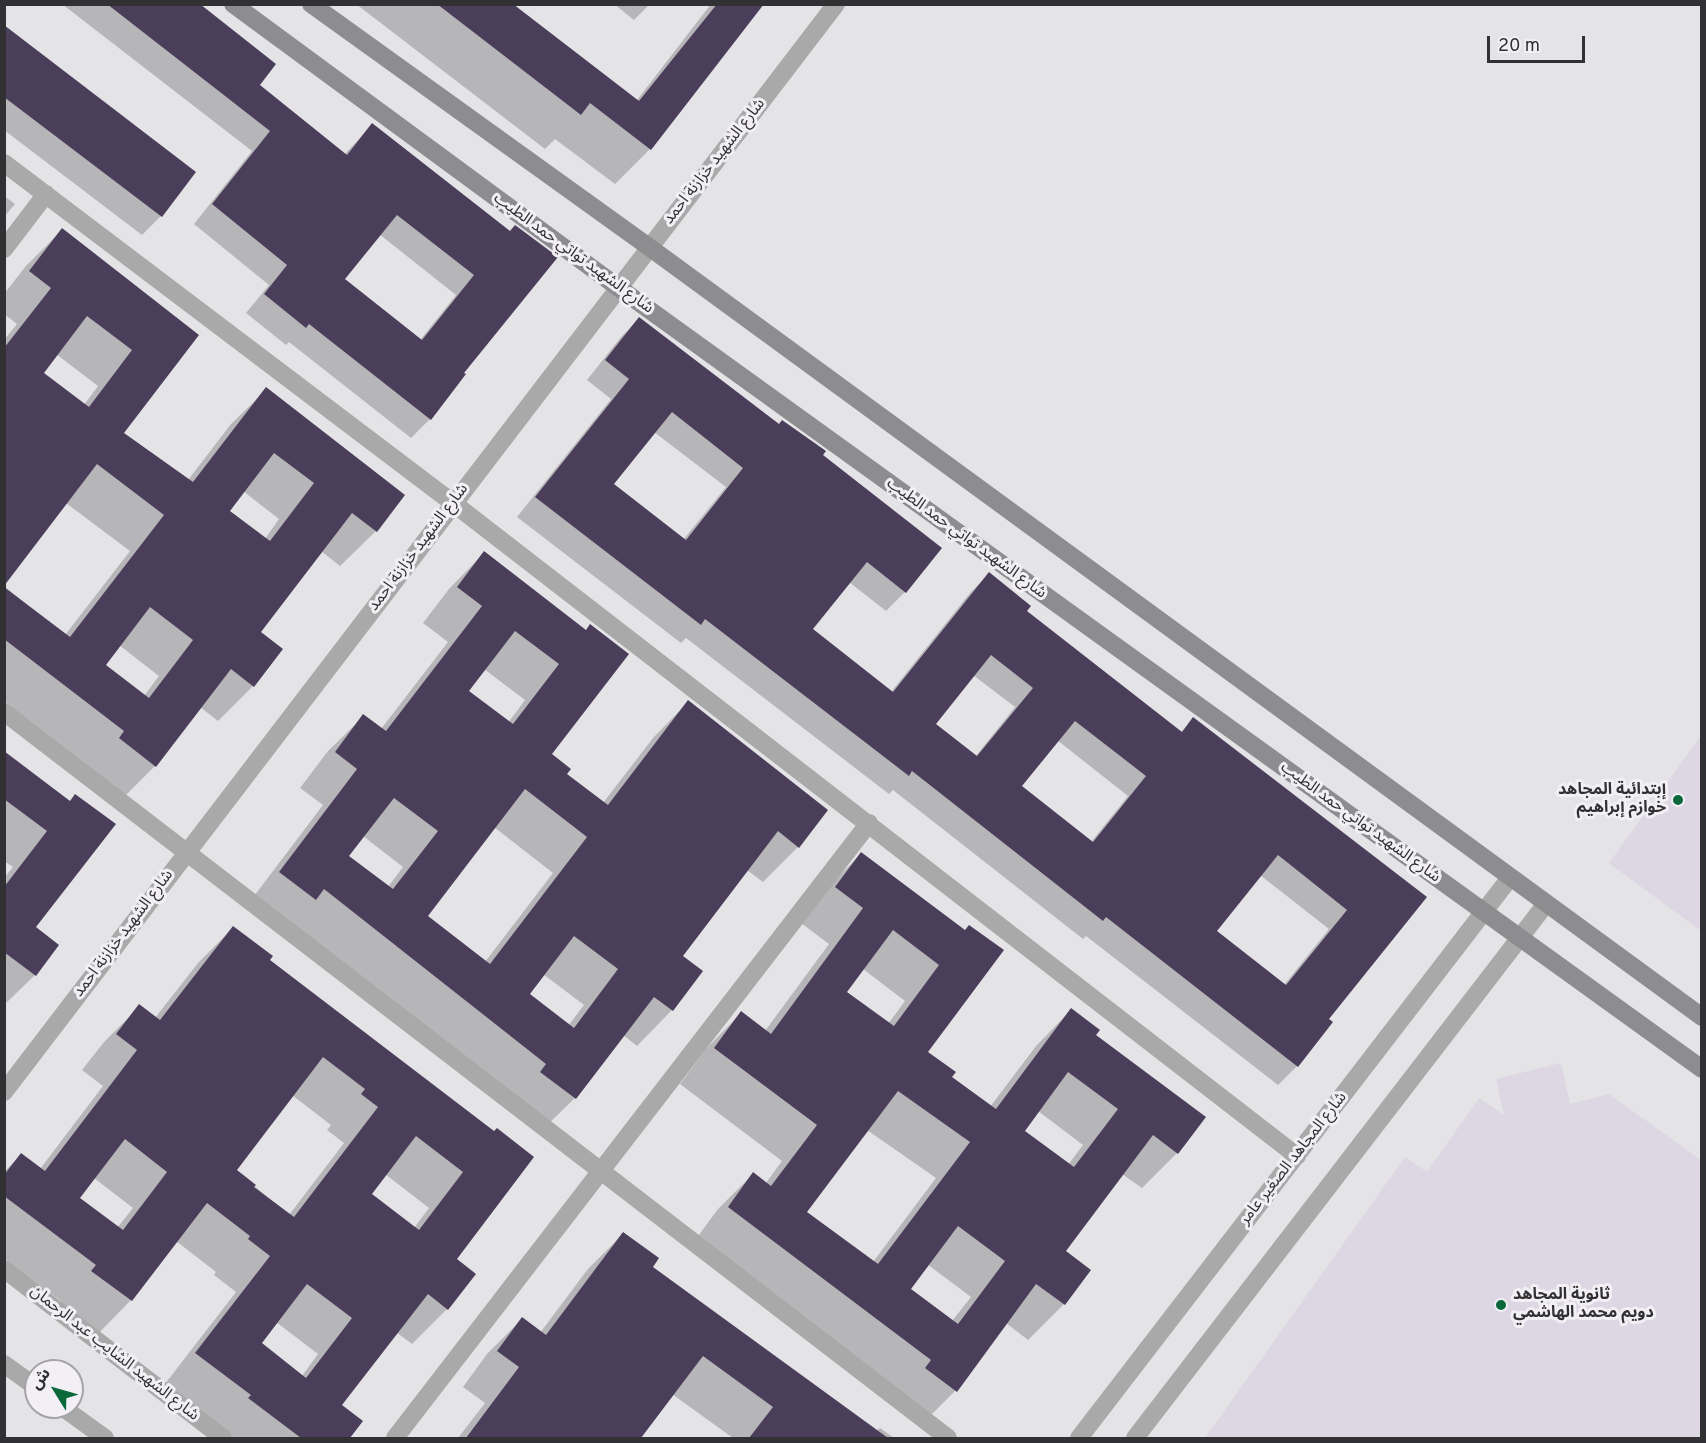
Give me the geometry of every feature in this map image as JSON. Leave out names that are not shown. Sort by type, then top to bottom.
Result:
[{"type":"street","name":"شارع الشهيد تواتي حمد الطيب","points":[[233,4],[619,288],[1701,1069]]},
{"type":"street","points":[[311,4],[649,248],[1509,879],[1701,1017]]},
{"type":"street","name":"شارع الشهيد خزازنة احمد","points":[[4,1092],[836,4]]},
{"type":"street","points":[[4,163],[453,503],[1297,1156]]},
{"type":"street","points":[[4,249],[46,194]]},
{"type":"street","points":[[4,712],[185,854],[948,1438]]},
{"type":"street","points":[[395,1438],[869,823]]},
{"type":"street","name":"شارع المجاهد الصغير عامر","points":[[1079,1438],[1509,879]]},
{"type":"street","points":[[1135,1438],[1545,905]]},
{"type":"street","name":"شارع الشهيد الشايب عبد الرحمان","points":[[4,1269],[223,1438]]},
{"type":"street","points":[[4,1364],[24,1378]]},
{"type":"street","points":[[79,1419],[105,1438]]},
{"type":"shaded area","name":"إبتدائية المجاهد خوازم إبراهيم","points":[[1701,736],[1701,931],[1609,863]]},
{"type":"shaded area","name":"ثانوية المجاهد دويم محمد الهاشمي","points":[[1561,1063],[1570,1104],[1609,1094],[1701,1160],[1701,1438],[1205,1438],[1405,1157],[1427,1172],[1479,1098],[1504,1115],[1496,1079]]},
{"type":"building","points":[[107,4],[200,4],[276,64],[260,85],[347,155],[372,123],[510,231],[515,225],[558,257],[464,373],[466,374],[431,420],[309,324],[306,328],[264,294],[287,265],[212,204],[270,131]],"holes":[[[397,215],[474,275],[422,340],[345,279]]]},
{"type":"building","points":[[437,4],[513,4],[639,101],[717,4],[764,4],[651,150],[590,103],[581,115]]},
{"type":"building","points":[[4,25],[196,172],[162,217],[4,97]]},
{"type":"building","points":[[62,228],[199,335],[124,433],[193,482],[266,387],[405,495],[377,532],[352,513],[261,632],[283,649],[254,687],[231,669],[156,767],[119,738],[124,731],[4,639],[4,587],[70,637],[164,515],[97,464],[4,586],[4,348],[51,288],[29,271]],"holes":[[[87,316],[132,350],[89,407],[44,373]],[[274,453],[314,483],[270,541],[230,511]],[[150,607],[193,640],[149,698],[106,665]]]},
{"type":"building","points":[[639,317],[779,424],[782,420],[826,451],[823,455],[942,548],[906,593],[867,562],[813,629],[893,692],[989,572],[1031,606],[1027,611],[1182,732],[1193,717],[1427,897],[1329,1019],[1333,1022],[1298,1067],[1106,917],[1103,921],[912,771],[909,776],[705,619],[701,625],[535,497],[629,379],[605,360]],"holes":[[[672,412],[743,468],[686,540],[614,484]],[[991,655],[1033,688],[977,756],[936,724]],[[1075,721],[1146,776],[1093,842],[1022,786]],[[1278,855],[1347,910],[1286,985],[1217,931]]]},
{"type":"building","points":[[484,551],[586,630],[590,624],[629,654],[552,754],[571,769],[567,774],[608,805],[688,700],[828,810],[799,848],[778,831],[683,956],[703,971],[673,1011],[654,997],[576,1099],[540,1072],[546,1064],[324,889],[316,900],[279,872],[357,769],[335,752],[363,714],[386,731],[482,606],[457,587]],"holes":[[[515,631],[559,664],[513,724],[469,691]],[[525,789],[587,837],[490,964],[428,916]],[[394,798],[438,831],[393,889],[349,856]],[[574,936],[618,969],[574,1028],[530,994]]]},
{"type":"building","points":[[4,751],[70,801],[75,794],[116,824],[36,927],[59,945],[36,976],[4,952],[4,887],[47,831],[4,799]]},
{"type":"building","points":[[861,852],[965,930],[969,925],[1004,950],[928,1052],[956,1072],[952,1077],[996,1109],[1071,1008],[1100,1030],[1096,1035],[1206,1117],[1178,1154],[1153,1135],[1066,1251],[1091,1270],[1065,1305],[1036,1284],[957,1392],[925,1368],[931,1360],[728,1207],[753,1172],[771,1186],[817,1125],[714,1048],[741,1011],[771,1034],[863,908],[835,887]],"holes":[[[893,930],[939,965],[894,1026],[847,992]],[[1068,1072],[1118,1109],[1074,1167],[1025,1131]],[[898,1091],[970,1142],[878,1264],[807,1212]],[[958,1226],[1005,1261],[958,1324],[911,1289]]]},
{"type":"building","points":[[233,926],[273,956],[270,960],[494,1131],[497,1128],[534,1157],[457,1259],[476,1274],[448,1310],[428,1294],[342,1405],[363,1421],[350,1438],[301,1438],[248,1398],[251,1395],[195,1353],[270,1256],[248,1239],[250,1236],[207,1203],[132,1301],[91,1271],[96,1265],[4,1196],[4,1175],[21,1153],[45,1171],[137,1050],[116,1034],[139,1004],[160,1020]],"holes":[[[323,1057],[365,1089],[361,1094],[378,1107],[294,1217],[254,1187],[256,1185],[237,1170]],[[416,1136],[463,1172],[419,1230],[372,1194]],[[125,1139],[167,1172],[123,1230],[80,1198]],[[307,1284],[352,1318],[306,1378],[262,1343]]]},
{"type":"building","points":[[623,1232],[659,1258],[653,1267],[888,1438],[749,1438],[773,1407],[703,1356],[641,1438],[466,1438],[519,1367],[497,1351],[522,1317],[546,1335]]},
{"type":"place","name":"إبتدائية المجاهد خوازم إبراهيم","points":[[1678,800]]},
{"type":"place","name":"ثانوية المجاهد دويم محمد الهاشمي","points":[[1501,1305]]}]
